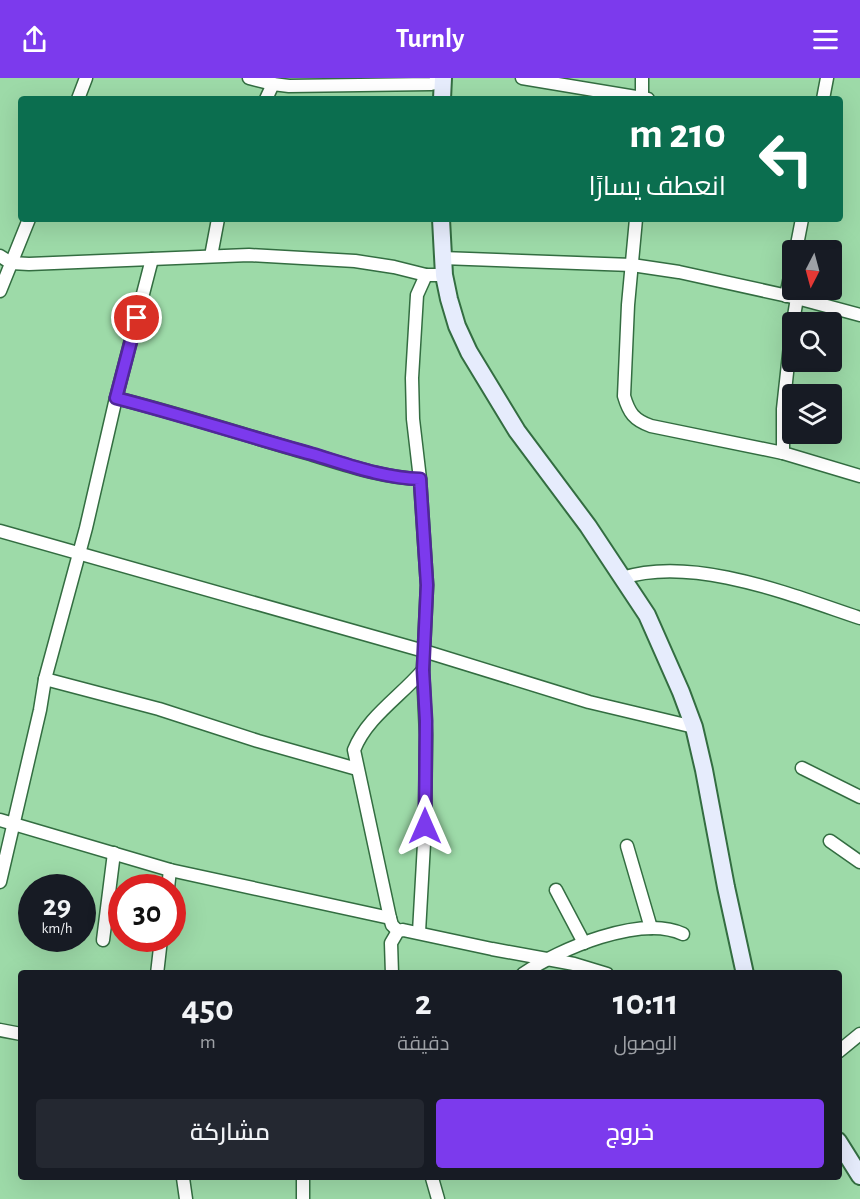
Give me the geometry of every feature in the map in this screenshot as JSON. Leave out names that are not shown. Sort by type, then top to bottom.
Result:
[{"type":"main road","points":[[442,96],[443,80]]},
{"type":"main road","points":[[441,222],[443,266],[457,326],[487,383],[517,431],[588,526],[647,615],[668,660],[694,727],[744,970]]},
{"type":"main road","points":[[842,1148],[860,1176]]},
{"type":"street","points":[[79,96],[86,78]]},
{"type":"street","points":[[249,78],[273,84],[431,84],[443,80]]},
{"type":"street","points":[[522,78],[627,96]]},
{"type":"street","points":[[642,78],[644,96]]},
{"type":"street","points":[[824,96],[827,78]]},
{"type":"street","points":[[267,96],[273,84]]},
{"type":"street","points":[[0,291],[28,222]]},
{"type":"street","points":[[211,256],[217,222]]},
{"type":"street","points":[[636,222],[624,396],[632,416],[638,422],[651,426],[783,453],[860,476]]},
{"type":"street","points":[[798,240],[801,222]]},
{"type":"street","points":[[0,256],[11,263],[249,255],[355,261],[426,275]]},
{"type":"street","points":[[0,882],[15,823],[45,679],[79,554],[152,259]]},
{"type":"street","points":[[419,932],[425,826],[426,721],[423,670],[427,585],[420,479],[412,419],[412,378],[417,295],[426,275],[443,266],[632,265],[680,272],[782,295]]},
{"type":"street","points":[[802,300],[860,315]]},
{"type":"street","points":[[783,453],[783,409],[787,372]]},
{"type":"street","points":[[116,398],[346,464],[393,476],[420,479]]},
{"type":"street","points":[[0,531],[424,651],[589,702],[694,727]]},
{"type":"street","points":[[622,578],[651,571],[706,574],[782,592],[860,618]]},
{"type":"street","points":[[398,931],[392,925],[390,918],[354,750],[359,737],[369,723],[389,706],[423,670]]},
{"type":"street","points":[[45,679],[159,709],[258,741],[357,769]]},
{"type":"street","points":[[802,768],[860,797]]},
{"type":"street","points":[[0,820],[170,870],[390,918]]},
{"type":"street","points":[[830,841],[860,862]]},
{"type":"street","points":[[627,846],[651,928]]},
{"type":"street","points":[[104,940],[114,853]]},
{"type":"street","points":[[170,870],[170,874]]},
{"type":"street","points":[[556,890],[584,943]]},
{"type":"street","points":[[529,970],[545,959],[609,935],[651,928],[672,929],[683,934]]},
{"type":"street","points":[[398,931],[419,932],[492,950],[574,964],[594,970]]},
{"type":"street","points":[[392,970],[391,943],[398,931]]},
{"type":"street","points":[[157,970],[160,952]]},
{"type":"street","points":[[0,1030],[18,1033]]},
{"type":"street","points":[[842,1049],[860,1034]]},
{"type":"street","points":[[183,1180],[186,1199]]},
{"type":"street","points":[[303,1180],[303,1199]]},
{"type":"street","points":[[433,1180],[438,1199]]},
{"type":"route","points":[[137,318],[116,398],[346,464],[393,476],[420,479],[427,585],[423,670],[426,721],[425,826]]}]
